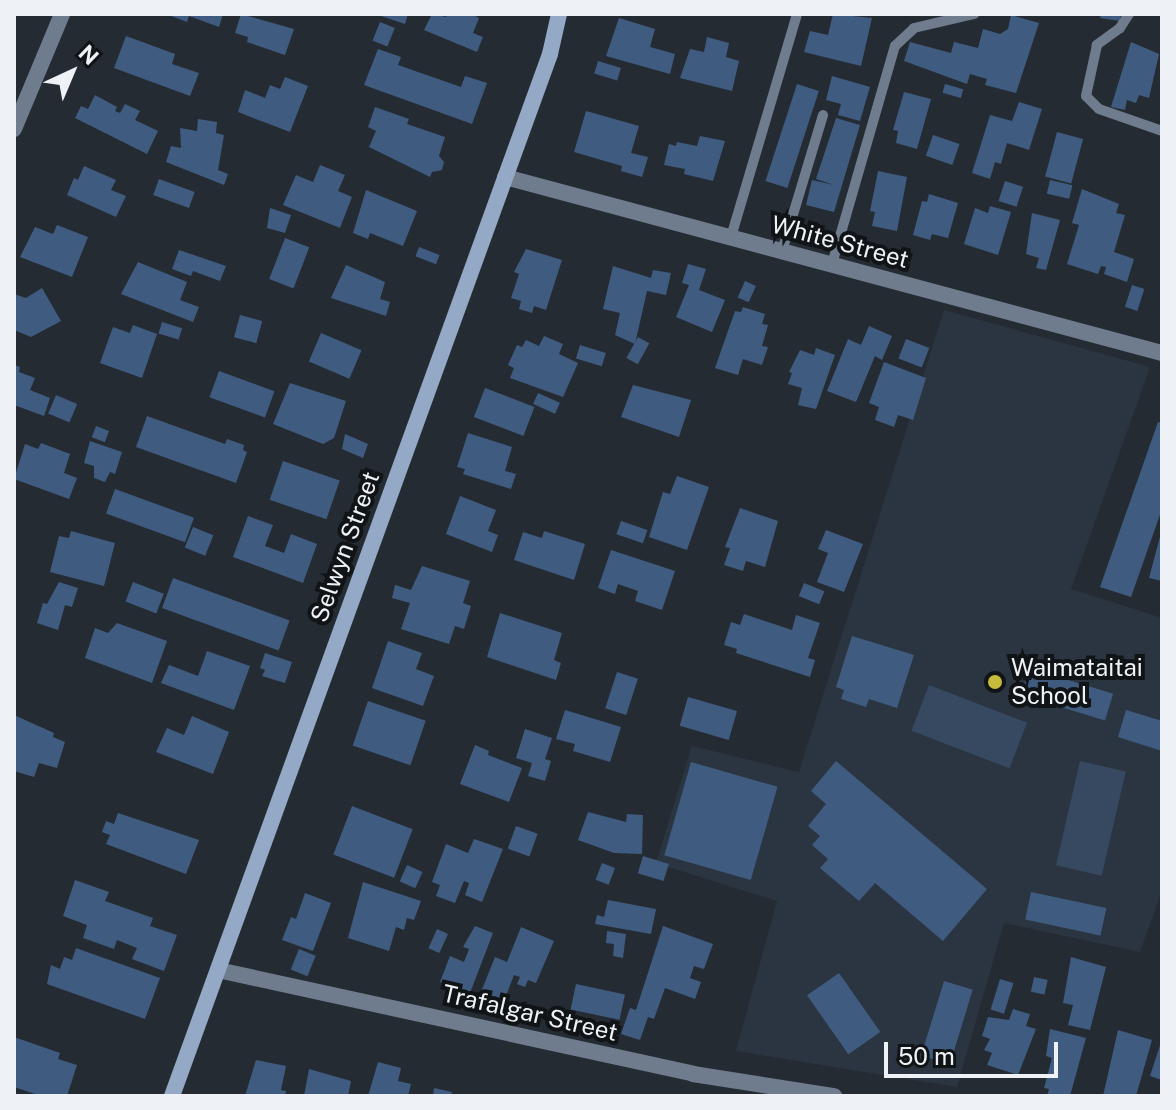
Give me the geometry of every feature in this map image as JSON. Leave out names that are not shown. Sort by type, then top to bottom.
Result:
[{"type":"street","points":[[14,129],[62,14]]},
{"type":"street","name":"Selwyn Street","points":[[172,1096],[550,54],[559,14]]},
{"type":"street","name":"White Street","points":[[505,177],[1162,353]]},
{"type":"street","name":"Trafalgar Street","points":[[218,970],[693,1074],[834,1096]]},
{"type":"lane","points":[[731,237],[797,14]]},
{"type":"lane","points":[[832,264],[895,46],[914,28],[974,14]]},
{"type":"lane","points":[[1129,14],[1120,28],[1097,45],[1086,96],[1099,109],[1162,131]]},
{"type":"lane","points":[[782,251],[823,115]]},
{"type":"shaded area","name":"Waimataitai School","points":[[944,310],[1150,367],[1071,589],[1162,618],[1162,890],[1140,952],[1004,923],[957,1087],[736,1051],[777,901],[656,863],[692,746],[799,772]]},
{"type":"shaded area","points":[[929,685],[1027,723],[1009,768],[911,731]]},
{"type":"shaded area","points":[[1080,761],[1126,772],[1102,876],[1056,865]]},
{"type":"building","points":[[166,14],[223,14],[219,27],[189,16],[187,22]]},
{"type":"building","points":[[241,14],[294,29],[285,55],[247,42],[248,37],[235,33]]},
{"type":"building","points":[[375,14],[408,14],[405,24]]},
{"type":"building","points":[[432,14],[446,17],[447,14],[471,14],[479,18],[473,33],[483,37],[477,52],[424,30]]},
{"type":"building","points":[[833,14],[872,18],[861,66],[804,52],[810,31],[828,35]]},
{"type":"building","points":[[1101,14],[1121,14],[1120,21],[1100,18]]},
{"type":"building","points":[[1011,15],[1039,23],[1016,93],[985,85],[987,79],[970,74],[967,84],[904,61],[910,42],[951,53],[954,42],[978,48],[983,29],[1000,34],[1008,29]]},
{"type":"building","points":[[619,18],[655,29],[650,47],[675,54],[670,74],[606,56]]},
{"type":"building","points":[[380,22],[395,28],[387,47],[373,41]]},
{"type":"building","points":[[126,36],[175,54],[172,64],[199,73],[190,96],[114,68]]},
{"type":"building","points":[[707,37],[729,43],[726,57],[739,61],[732,91],[680,78],[690,49],[704,52]]},
{"type":"building","points":[[1131,42],[1159,54],[1149,98],[1139,95],[1136,103],[1127,100],[1125,110],[1111,107]]},
{"type":"building","points":[[378,49],[401,57],[398,65],[461,87],[465,76],[487,83],[472,124],[364,85]]},
{"type":"building","points":[[598,61],[621,68],[617,80],[594,73]]},
{"type":"building","points":[[832,76],[870,87],[860,121],[838,115],[841,104],[826,100]]},
{"type":"building","points":[[285,77],[308,86],[290,132],[238,112],[245,90],[265,98],[270,85],[280,89]]},
{"type":"building","points":[[797,84],[819,91],[787,188],[765,181]]},
{"type":"building","points":[[945,84],[963,89],[961,98],[943,93]]},
{"type":"building","points":[[904,92],[931,99],[917,149],[896,143],[898,131],[893,130]]},
{"type":"building","points":[[95,95],[117,107],[115,111],[120,113],[125,104],[140,111],[135,120],[158,131],[147,154],[75,118],[81,106],[88,109]]},
{"type":"building","points":[[1019,102],[1042,109],[1029,150],[1007,143],[1001,164],[995,162],[990,179],[972,173],[990,115],[1012,121]]},
{"type":"building","points":[[375,107],[409,119],[407,124],[445,137],[439,156],[444,162],[442,170],[432,172],[430,177],[369,147],[376,131],[368,127]]},
{"type":"building","points":[[586,111],[639,126],[631,153],[648,157],[642,177],[621,171],[622,166],[574,152]]},
{"type":"building","points":[[836,118],[860,125],[834,212],[806,205],[812,180],[834,185],[816,179]]},
{"type":"building","points":[[198,119],[217,122],[216,133],[224,135],[218,170],[228,174],[224,185],[166,162],[171,146],[181,148],[180,128],[197,131]]},
{"type":"building","points":[[1057,132],[1083,139],[1071,183],[1045,176]]},
{"type":"building","points":[[933,135],[959,144],[952,165],[926,156]]},
{"type":"building","points":[[700,136],[725,141],[713,181],[684,174],[685,169],[664,165],[669,144],[676,146],[677,142],[697,146]]},
{"type":"building","points":[[320,165],[345,175],[338,191],[352,197],[340,228],[283,205],[296,175],[313,182]]},
{"type":"building","points":[[84,166],[116,180],[111,190],[126,196],[116,217],[67,195],[74,178],[78,180]]},
{"type":"building","points":[[878,171],[907,177],[897,231],[872,226],[875,212],[870,211]]},
{"type":"building","points":[[159,179],[195,192],[189,208],[153,195]]},
{"type":"building","points":[[1050,180],[1072,185],[1069,199],[1047,194]]},
{"type":"building","points":[[1005,181],[1023,187],[1017,207],[999,201]]},
{"type":"building","points":[[1082,189],[1119,204],[1116,213],[1125,215],[1114,252],[1134,259],[1127,282],[1104,274],[1106,267],[1101,266],[1098,274],[1067,264],[1079,225],[1072,223]]},
{"type":"building","points":[[366,190],[417,211],[403,246],[370,233],[368,239],[353,233]]},
{"type":"building","points":[[929,194],[958,203],[948,238],[932,234],[930,240],[913,235],[922,201],[927,202]]},
{"type":"building","points":[[990,206],[1011,212],[998,255],[964,244],[975,208],[988,213]]},
{"type":"building","points":[[270,208],[291,215],[285,233],[267,228]]},
{"type":"building","points":[[1032,213],[1060,220],[1046,270],[1036,268],[1039,258],[1026,254]]},
{"type":"building","points":[[57,225],[88,237],[72,277],[20,257],[35,227],[53,234]]},
{"type":"building","points":[[285,238],[309,247],[294,288],[269,279]]},
{"type":"building","points":[[419,247],[440,255],[436,264],[415,256]]},
{"type":"building","points":[[526,249],[562,260],[546,310],[534,306],[532,313],[519,309],[521,301],[511,298],[519,274],[514,272]]},
{"type":"building","points":[[179,250],[226,266],[220,281],[193,271],[191,276],[172,269]]},
{"type":"building","points":[[138,262],[187,282],[180,300],[199,307],[193,322],[121,294]]},
{"type":"building","points":[[688,264],[706,269],[699,290],[725,300],[712,332],[676,317],[689,285],[682,283]]},
{"type":"building","points":[[346,265],[385,282],[380,299],[390,302],[386,316],[331,298]]},
{"type":"building","points":[[613,266],[651,278],[653,270],[671,273],[666,295],[647,291],[635,344],[615,335],[620,313],[603,309]]},
{"type":"building","points":[[745,281],[756,286],[749,302],[738,297]]},
{"type":"building","points":[[1132,285],[1144,289],[1137,311],[1125,307]]},
{"type":"building","points":[[42,288],[61,321],[31,337],[14,330],[14,294],[26,298]]},
{"type":"building","points":[[743,307],[765,314],[762,324],[768,325],[762,346],[768,347],[762,365],[743,359],[738,375],[715,368],[735,311],[741,312]]},
{"type":"building","points":[[240,315],[262,321],[256,343],[234,337]]},
{"type":"building","points":[[162,322],[182,328],[179,340],[158,333]]},
{"type":"building","points":[[133,325],[157,334],[142,378],[100,363],[113,327],[130,333]]},
{"type":"building","points":[[869,326],[892,336],[882,360],[875,356],[856,402],[827,391],[848,339],[861,345]]},
{"type":"building","points":[[321,333],[362,350],[349,379],[309,362]]},
{"type":"building","points":[[544,336],[563,344],[559,354],[578,363],[563,397],[510,378],[514,368],[508,365],[517,345],[522,347],[526,340],[539,346]]},
{"type":"building","points":[[638,337],[649,343],[638,364],[626,358]]},
{"type":"building","points":[[906,339],[929,348],[922,368],[898,359]]},
{"type":"building","points":[[580,345],[606,353],[602,366],[576,358]]},
{"type":"building","points":[[816,348],[835,355],[816,409],[798,405],[802,388],[788,384],[792,373],[789,372],[800,350],[814,355]]},
{"type":"building","points":[[884,362],[926,378],[913,420],[898,415],[894,427],[875,420],[879,407],[869,403]]},
{"type":"building","points":[[14,365],[20,367],[19,372],[35,378],[30,390],[50,398],[44,416],[14,405]]},
{"type":"building","points":[[219,371],[274,391],[265,417],[209,397]]},
{"type":"building","points":[[290,383],[346,401],[334,438],[323,444],[273,424]]},
{"type":"building","points":[[633,385],[691,400],[679,437],[621,417]]},
{"type":"building","points":[[485,388],[534,407],[523,436],[474,417]]},
{"type":"building","points":[[538,393],[560,403],[555,414],[533,404]]},
{"type":"building","points":[[56,395],[77,404],[69,422],[48,413]]},
{"type":"building","points":[[147,416],[225,444],[227,439],[244,445],[243,450],[247,452],[236,483],[136,447]]},
{"type":"building","points":[[1158,422],[1162,423],[1162,509],[1131,597],[1100,587]]},
{"type":"building","points":[[96,426],[109,431],[105,442],[92,437]]},
{"type":"building","points":[[468,433],[512,447],[505,471],[516,474],[511,489],[463,474],[465,469],[457,467]]},
{"type":"building","points":[[345,434],[368,444],[363,458],[342,449]]},
{"type":"building","points":[[90,441],[122,452],[115,474],[110,472],[105,482],[94,478],[94,466],[84,463]]},
{"type":"building","points":[[41,443],[70,454],[64,473],[77,478],[69,499],[14,479],[25,444],[38,449]]},
{"type":"building","points":[[283,461],[340,481],[326,519],[270,500]]},
{"type":"building","points":[[677,476],[709,487],[687,550],[649,537],[663,492],[670,494]]},
{"type":"building","points":[[115,489],[194,518],[185,542],[106,513]]},
{"type":"building","points":[[460,496],[496,510],[488,531],[498,535],[492,552],[446,534]]},
{"type":"building","points":[[740,508],[778,521],[765,567],[746,561],[743,571],[724,565],[730,548],[725,547]]},
{"type":"building","points":[[248,516],[273,525],[265,546],[284,553],[291,534],[317,544],[303,583],[233,557]]},
{"type":"building","points":[[621,521],[647,530],[643,543],[616,534]]},
{"type":"building","points":[[193,527],[213,535],[205,556],[185,547]]},
{"type":"building","points":[[826,530],[863,544],[844,592],[817,582],[828,553],[818,549]]},
{"type":"building","points":[[71,531],[115,543],[104,586],[50,572],[59,536],[69,538]]},
{"type":"building","points":[[544,531],[585,544],[574,580],[514,560],[523,532],[542,538]]},
{"type":"building","points":[[1162,533],[1162,581],[1149,578]]},
{"type":"building","points":[[611,550],[675,571],[662,610],[635,601],[638,591],[618,584],[615,594],[598,588]]},
{"type":"building","points":[[422,566],[470,581],[463,603],[471,606],[464,629],[455,626],[449,644],[401,629],[410,603],[392,598],[395,585],[411,590]]},
{"type":"building","points":[[173,578],[290,620],[279,650],[162,608]]},
{"type":"building","points":[[59,582],[78,588],[72,607],[65,605],[58,630],[37,623],[43,603],[47,604]]},
{"type":"building","points":[[133,582],[164,594],[156,613],[125,602]]},
{"type":"building","points":[[804,583],[824,591],[819,604],[799,596]]},
{"type":"building","points":[[500,613],[562,633],[554,660],[561,663],[556,680],[487,657]]},
{"type":"building","points":[[744,614],[792,630],[796,615],[820,623],[808,658],[815,660],[810,677],[736,653],[737,649],[724,645],[731,622],[740,625]]},
{"type":"building","points":[[117,623],[167,641],[152,683],[85,658],[95,628],[108,633]]},
{"type":"building","points":[[852,636],[914,655],[897,708],[869,699],[866,707],[841,699],[844,690],[836,687]]},
{"type":"building","points":[[388,641],[422,653],[416,669],[434,676],[423,706],[372,688]]},
{"type":"building","points":[[207,651],[250,666],[234,710],[161,683],[169,665],[198,676]]},
{"type":"building","points":[[265,653],[292,662],[285,683],[262,676],[265,670],[260,668]]},
{"type":"building","points":[[1029,668],[1113,694],[1105,721],[1021,695]]},
{"type":"building","points":[[617,672],[638,679],[626,715],[605,708]]},
{"type":"building","points":[[688,697],[737,711],[729,740],[680,726]]},
{"type":"building","points":[[368,701],[426,721],[410,765],[353,745]]},
{"type":"building","points":[[565,710],[621,727],[610,762],[573,751],[575,744],[556,739]]},
{"type":"building","points":[[1126,710],[1162,721],[1162,751],[1118,737]]},
{"type":"building","points":[[14,715],[54,733],[53,737],[65,742],[57,768],[39,763],[34,777],[14,771]]},
{"type":"building","points":[[192,716],[229,732],[213,774],[156,752],[167,728],[184,735]]},
{"type":"building","points":[[525,729],[552,738],[545,759],[551,761],[545,781],[528,776],[532,763],[516,758]]},
{"type":"building","points":[[475,745],[489,751],[488,755],[522,768],[509,802],[460,784]]},
{"type":"building","points":[[836,761],[987,889],[943,941],[875,883],[859,901],[820,868],[828,859],[812,845],[820,836],[808,826],[826,804],[811,791]]},
{"type":"building","points":[[691,762],[778,787],[751,880],[664,855]]},
{"type":"building","points":[[352,806],[413,829],[394,878],[333,855]]},
{"type":"building","points":[[588,812],[626,822],[627,814],[643,815],[642,854],[614,853],[578,840]]},
{"type":"building","points":[[118,813],[199,840],[186,874],[106,844],[110,835],[102,832],[106,821],[114,824]]},
{"type":"building","points":[[516,826],[538,834],[529,856],[508,849]]},
{"type":"building","points":[[474,839],[503,849],[482,902],[465,895],[469,883],[464,881],[455,903],[436,896],[440,885],[432,882],[446,844],[468,853]]},
{"type":"building","points":[[643,856],[669,864],[664,881],[638,873]]},
{"type":"building","points":[[602,863],[615,868],[609,885],[596,880]]},
{"type":"building","points":[[407,865],[423,872],[415,888],[400,881]]},
{"type":"building","points":[[75,880],[109,892],[105,901],[153,918],[150,926],[177,935],[164,971],[132,959],[137,948],[117,940],[114,949],[83,938],[87,925],[63,916]]},
{"type":"building","points":[[363,882],[421,901],[414,920],[407,918],[404,930],[396,927],[389,951],[348,938]]},
{"type":"building","points":[[1031,892],[1106,908],[1100,935],[1025,919]]},
{"type":"building","points":[[305,893],[331,903],[313,951],[282,940],[291,917],[296,919]]},
{"type":"building","points":[[608,900],[656,909],[651,934],[595,924],[597,915],[604,917]]},
{"type":"building","points":[[475,926],[493,933],[470,993],[440,982],[450,956],[464,962],[469,949],[463,947]]},
{"type":"building","points":[[663,926],[713,944],[704,969],[694,966],[690,978],[701,982],[695,999],[665,988],[654,1019],[648,1017],[640,1040],[621,1034],[630,1008],[636,1010]]},
{"type":"building","points":[[521,927],[554,941],[536,983],[528,980],[525,987],[517,984],[520,977],[514,975],[504,1001],[481,992],[495,957],[507,962]]},
{"type":"building","points":[[437,929],[448,934],[439,953],[428,948]]},
{"type":"building","points":[[607,931],[626,934],[623,958],[613,956],[614,944],[606,943]]},
{"type":"building","points":[[76,948],[160,978],[145,1019],[47,984],[51,965],[60,969],[64,957],[72,960]]},
{"type":"building","points":[[299,949],[316,956],[307,976],[291,969]]},
{"type":"building","points":[[1071,957],[1106,967],[1090,1030],[1068,1025],[1073,1005],[1063,1003]]},
{"type":"building","points":[[839,973],[880,1032],[848,1054],[807,995]]},
{"type":"building","points":[[1034,977],[1048,980],[1045,995],[1031,992]]},
{"type":"building","points":[[1000,979],[1013,983],[1004,1014],[991,1010]]},
{"type":"building","points":[[944,981],[973,990],[950,1064],[921,1056]]},
{"type":"building","points":[[576,984],[625,994],[620,1020],[571,1009]]},
{"type":"building","points":[[1013,1009],[1030,1014],[1026,1026],[1036,1029],[1018,1075],[987,1065],[992,1053],[984,1050],[990,1039],[982,1036],[988,1017],[1009,1020]]},
{"type":"building","points":[[1050,1029],[1086,1038],[1070,1096],[1047,1096],[1049,1089],[1044,1088],[1052,1058],[1046,1056]]},
{"type":"building","points":[[1118,1030],[1152,1040],[1136,1096],[1103,1096]]},
{"type":"building","points":[[14,1037],[60,1053],[58,1059],[77,1065],[67,1096],[41,1096],[14,1087]]},
{"type":"building","points":[[1162,1039],[1162,1080],[1150,1076]]},
{"type":"building","points":[[256,1060],[286,1066],[281,1090],[286,1091],[285,1096],[245,1096]]},
{"type":"building","points":[[378,1062],[401,1068],[398,1081],[411,1084],[408,1096],[368,1096]]},
{"type":"building","points":[[309,1069],[351,1081],[348,1096],[304,1096]]},
{"type":"building","points":[[434,1088],[452,1092],[451,1096],[433,1096]]},
{"type":"place","name":"Waimataitai School","points":[[995,682]]}]
